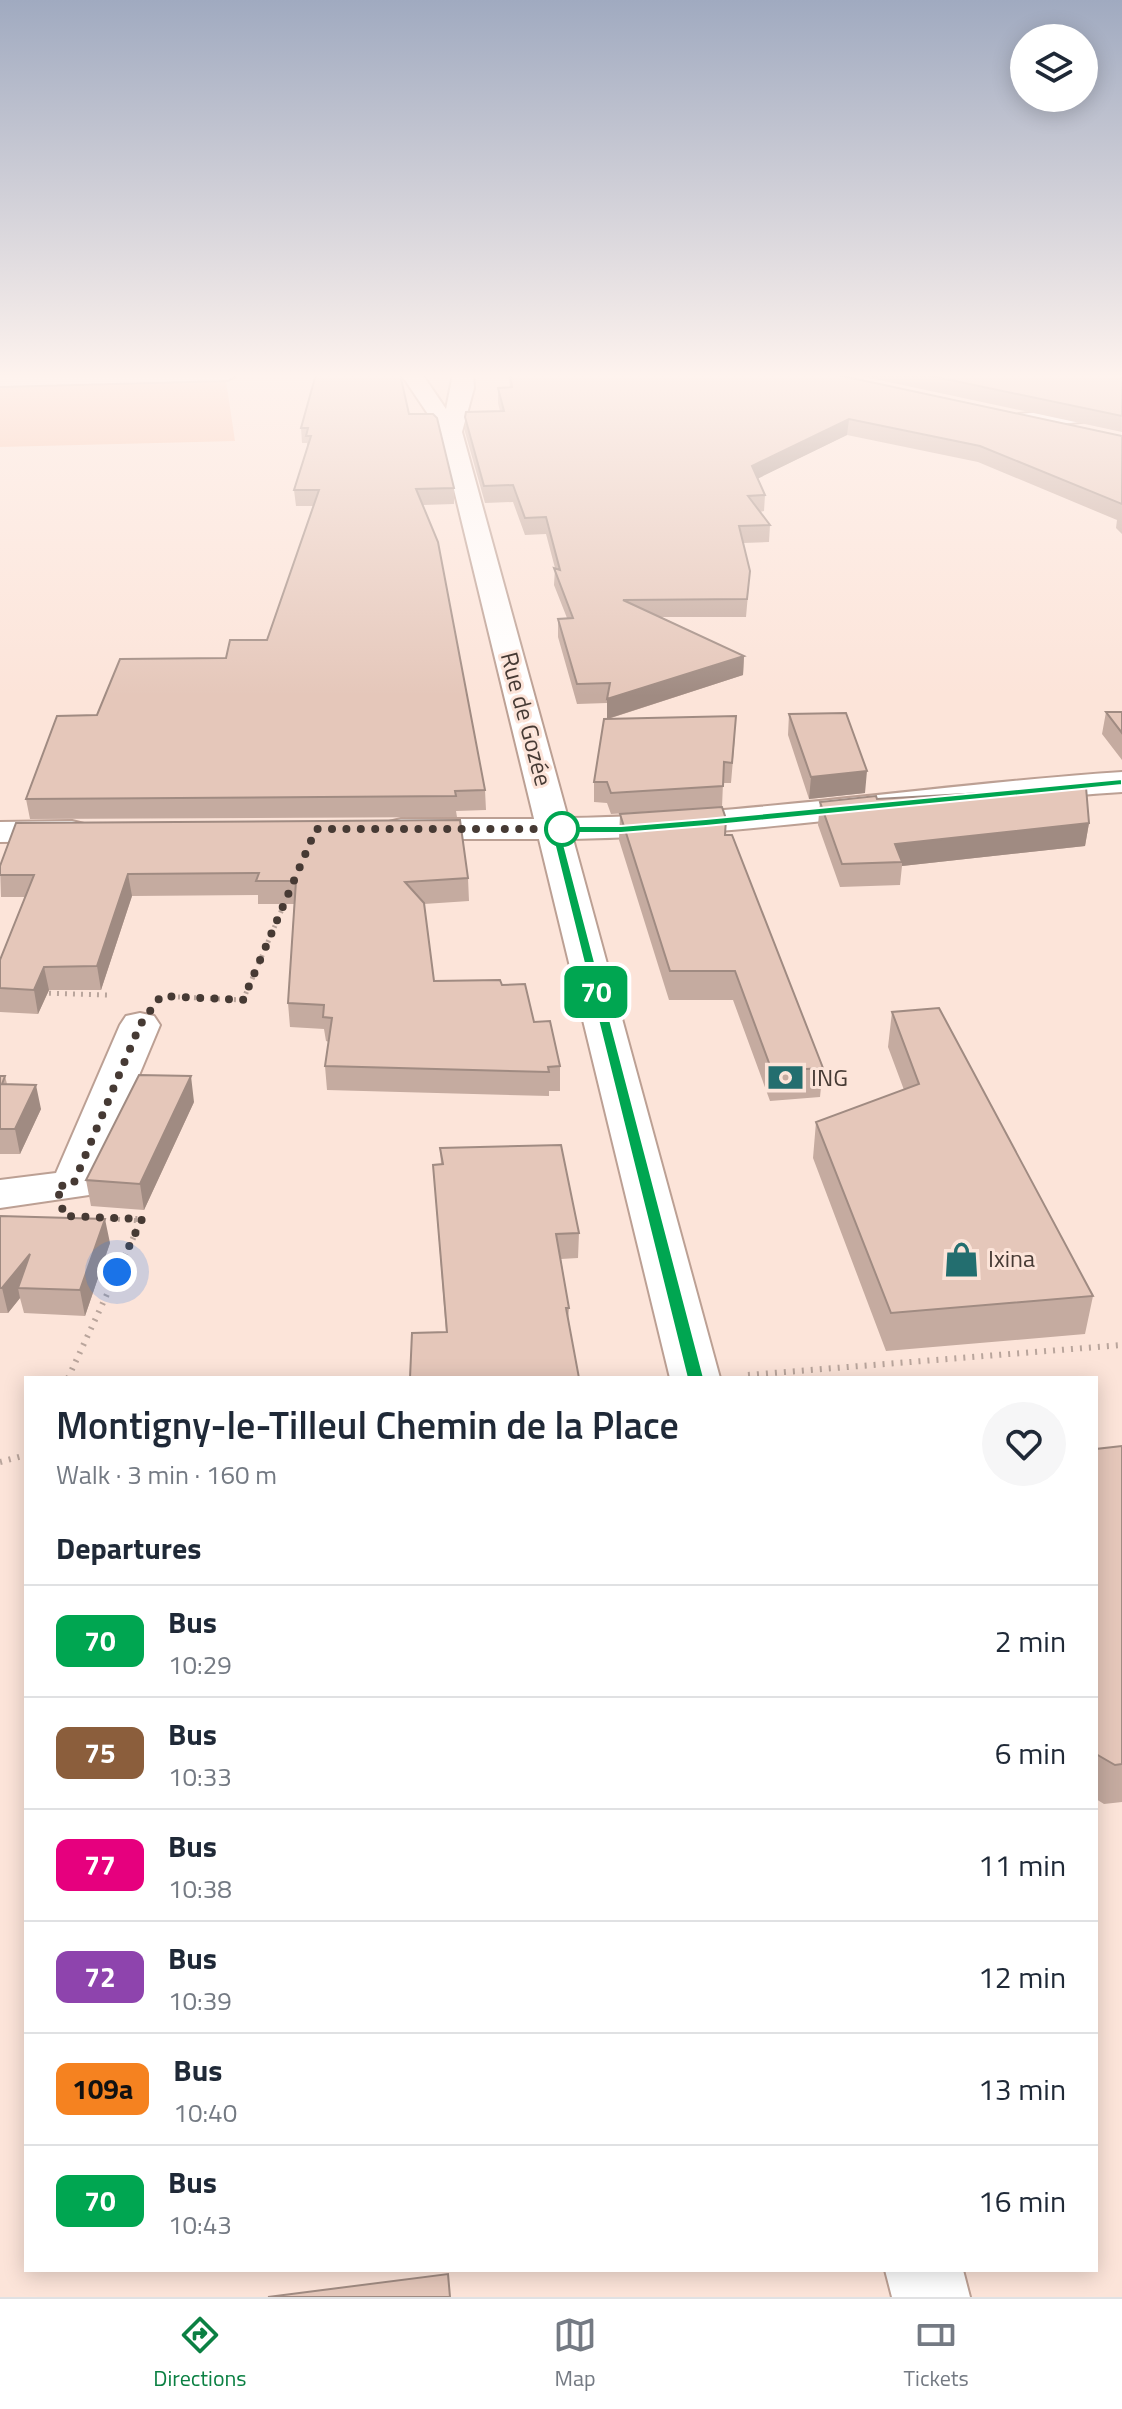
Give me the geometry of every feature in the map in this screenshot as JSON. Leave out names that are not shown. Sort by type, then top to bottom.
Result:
[{"type":"main road","name":"Rue de Gozée","points":[[464,481],[694,1376]]},
{"type":"main road","points":[[363,829],[621,829],[1122,782]]},
{"type":"main road","points":[[0,832],[106,831]]},
{"type":"main road","points":[[0,1194],[73,1185],[150,1010]]},
{"type":"main road","points":[[925,2272],[931,2297]]},
{"type":"path","points":[[31,993],[150,1010],[243,1000],[292,886]]},
{"type":"path","points":[[57,1186],[64,1216],[142,1219],[69,1376]]},
{"type":"path","points":[[745,1375],[1122,1345]]},
{"type":"path","points":[[0,1462],[24,1456]]},
{"type":"building","points":[[297,481],[452,481],[454,488],[416,489],[438,542],[485,790],[455,791],[456,796],[26,799],[57,716],[97,715],[120,659],[226,658],[230,640],[267,640],[319,490],[294,490]]},
{"type":"building","points":[[483,481],[759,481],[765,495],[748,496],[770,525],[739,526],[750,571],[747,599],[623,600],[744,656],[607,699],[610,683],[577,684],[558,619],[573,618],[554,568],[560,570],[546,517],[525,518],[513,485],[484,486]]},
{"type":"building","points":[[1066,481],[1122,481],[1122,504]]},
{"type":"building","points":[[1106,712],[1122,712],[1122,733]]},
{"type":"building","points":[[846,713],[867,771],[811,777],[789,714]]},
{"type":"building","points":[[736,716],[732,763],[724,762],[723,786],[611,793],[607,782],[594,782],[604,719]]},
{"type":"building","points":[[1086,787],[1089,823],[895,844],[902,862],[842,864],[820,802],[876,796],[877,799]]},
{"type":"building","points":[[722,807],[726,819],[725,835],[732,835],[823,1068],[772,1071],[735,971],[670,971],[620,814]]},
{"type":"building","points":[[460,820],[468,878],[405,882],[424,903],[434,981],[500,980],[502,985],[525,984],[534,1022],[550,1021],[560,1066],[548,1067],[549,1072],[325,1066],[332,1018],[323,1017],[324,1005],[288,1003],[296,881],[256,881],[259,873],[128,874],[97,966],[44,967],[34,990],[0,988],[0,960],[34,875],[0,875],[0,866],[16,823]]},
{"type":"building","points":[[939,1008],[1093,1296],[891,1313],[816,1122],[919,1084],[892,1012]]},
{"type":"building","points":[[139,1075],[191,1076],[140,1184],[86,1180]]},
{"type":"building","points":[[0,1076],[5,1076],[2,1084],[36,1085],[15,1129],[0,1129]]},
{"type":"building","points":[[561,1145],[579,1233],[556,1234],[579,1376],[410,1376],[412,1333],[447,1332],[433,1165],[443,1164],[440,1148]]},
{"type":"building","points":[[0,1216],[105,1219],[80,1290],[18,1288],[30,1254],[0,1288]]},
{"type":"building","points":[[1122,1446],[1122,1764],[1115,1765],[1098,1755],[1098,1449]]},
{"type":"building","points":[[448,2274],[450,2297],[268,2297]]},
{"type":"bus line","name":"70","points":[[694,1376],[554,829],[621,829],[706,822],[1122,782]]},
{"type":"place","name":"ING","points":[[785,1078]]},
{"type":"place","name":"Ixina","points":[[962,1259]]},
{"type":"route","points":[[117,1272],[142,1219],[64,1216],[57,1186],[73,1185],[140,1025],[161,996],[243,1000],[316,829],[562,829]]}]
